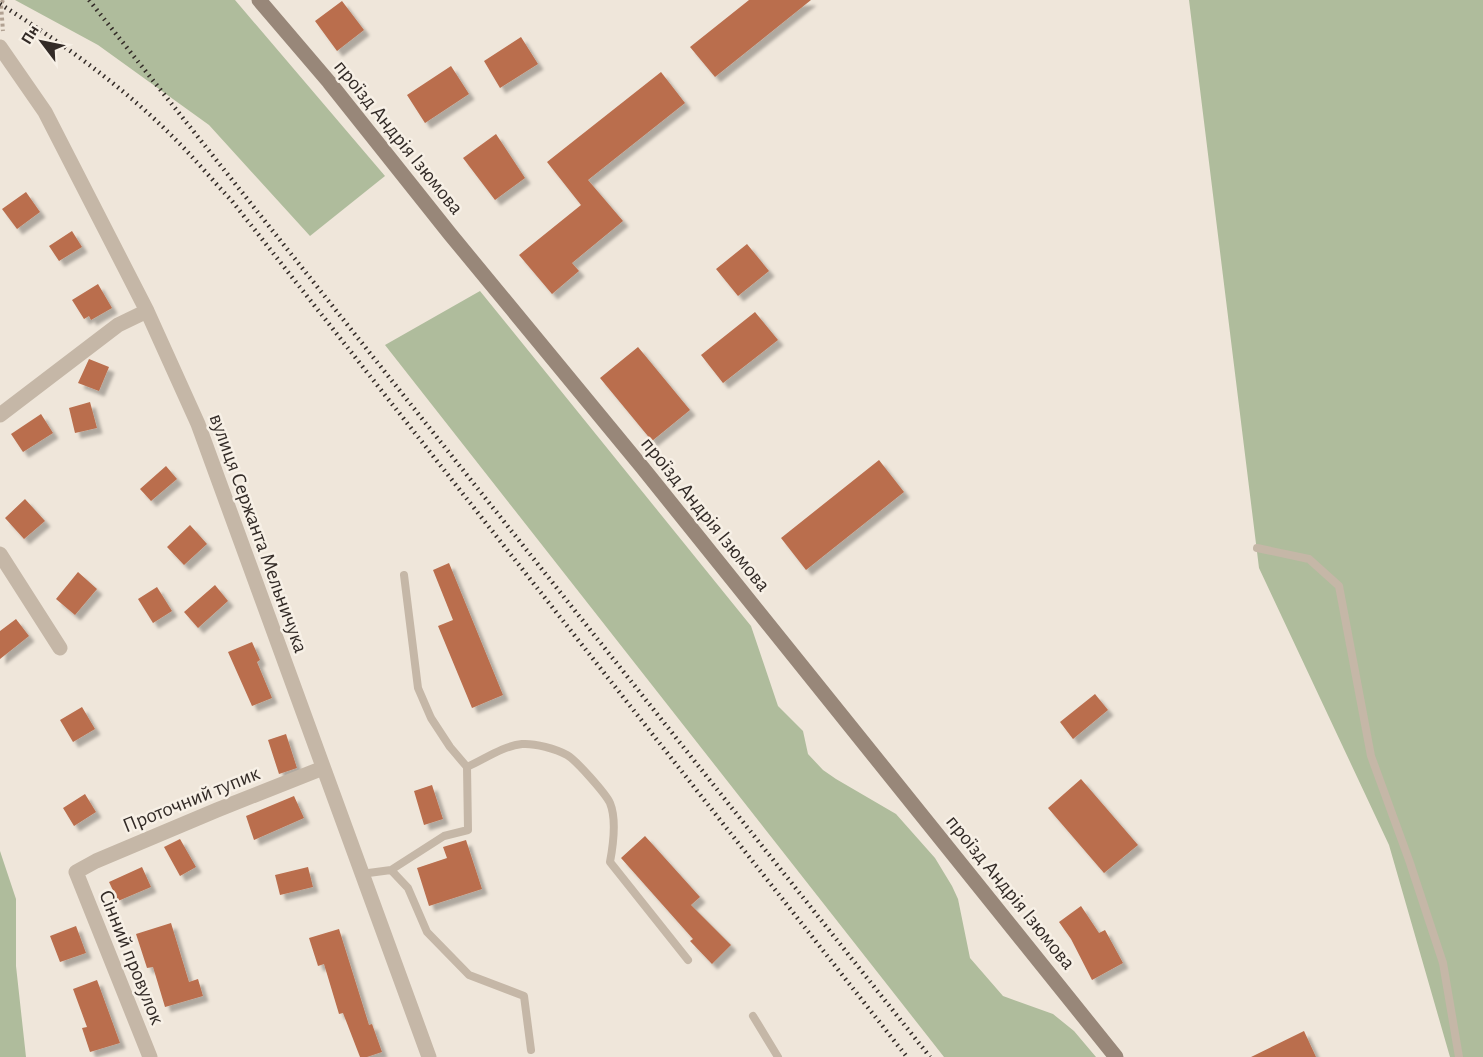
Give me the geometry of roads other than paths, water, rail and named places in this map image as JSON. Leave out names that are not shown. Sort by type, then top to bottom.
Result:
[{"type":"street","name":"проїзд Андрія Ізюмова","points":[[260,0],[642,467],[1116,1057]]},
{"type":"street","name":"вулиця Сержанта Мельничука","points":[[2,50],[45,112],[147,311],[198,424],[429,1057]]},
{"type":"street","points":[[0,415],[118,325],[147,311]]},
{"type":"street","points":[[0,555],[60,648]]},
{"type":"street","name":"Проточний тупик","points":[[76,872],[96,861],[206,814],[323,768]]},
{"type":"street","name":"Сінний провулок","points":[[76,872],[150,1057]]},
{"type":"lane","points":[[1257,548],[1309,559],[1339,586],[1371,756],[1443,963],[1459,1057]]},
{"type":"lane","points":[[362,874],[391,870],[444,836],[468,830],[467,767],[450,747],[431,718],[418,688],[404,575]]},
{"type":"lane","points":[[467,767],[505,748],[524,744],[548,748],[568,755],[592,779],[610,803],[615,838],[610,862],[688,960]]},
{"type":"lane","points":[[391,870],[408,888],[427,932],[469,975],[524,996],[531,1050]]},
{"type":"lane","points":[[753,1016],[778,1057]]},
{"type":"railway","points":[[89,0],[930,1057]]},
{"type":"railway","points":[[0,4],[69,50],[114,84],[183,147],[232,201],[907,1057]]}]
